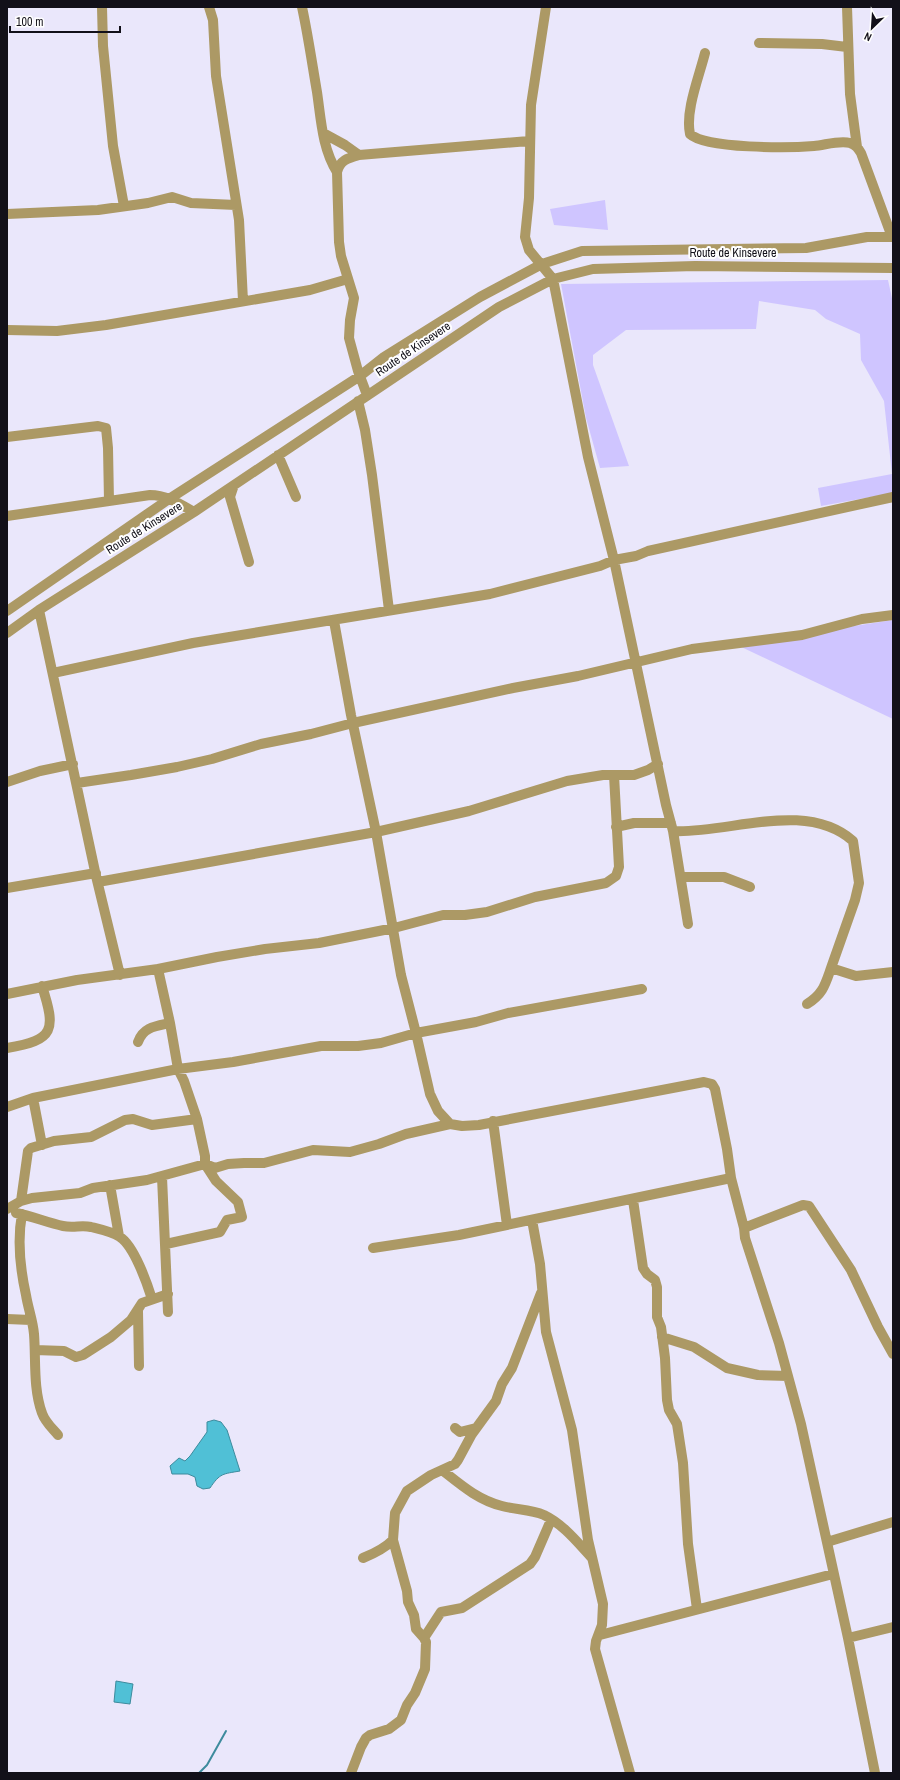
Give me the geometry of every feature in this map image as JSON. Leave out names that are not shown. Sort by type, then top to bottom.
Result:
[{"type":"street","points":[[102,7],[103,46],[113,146],[124,206]]},
{"type":"street","points":[[209,7],[213,20],[216,76],[230,157],[238,220],[243,301]]},
{"type":"street","points":[[302,7],[327,152],[337,172],[339,242],[354,298],[350,320],[349,338],[367,395]]},
{"type":"street","points":[[546,7],[532,104],[529,141],[529,198],[525,236],[529,250],[553,279],[588,457],[614,560],[672,827],[688,924]]},
{"type":"street","points":[[7,611],[169,499],[360,376],[384,357],[480,296],[542,264],[582,251],[806,248],[867,237],[893,237],[861,153],[857,147],[850,94],[847,47],[847,7]]},
{"type":"street","points":[[760,43],[822,44],[847,47]]},
{"type":"street","points":[[705,53],[689,115],[688,126],[690,134],[695,138],[745,146],[813,146],[849,143],[857,147]]},
{"type":"street","points":[[323,133],[339,141],[359,155]]},
{"type":"street","points":[[337,172],[342,161],[359,155],[529,141]]},
{"type":"street","points":[[7,214],[98,210],[172,197],[191,203],[236,205]]},
{"type":"street","name":"Route de Kinsevere","points":[[7,634],[39,610],[194,512],[499,307],[553,279],[576,272],[600,269],[695,266],[893,268]]},
{"type":"street","points":[[7,330],[51,331],[79,329],[310,290],[348,279]]},
{"type":"street","points":[[358,401],[365,430],[372,475],[389,610]]},
{"type":"street","points":[[7,437],[98,426],[106,428],[109,501]]},
{"type":"street","points":[[278,455],[296,497]]},
{"type":"street","points":[[234,485],[230,497],[249,562]]},
{"type":"street","points":[[7,516],[150,495],[159,495],[194,512]]},
{"type":"street","points":[[52,673],[193,643],[334,621],[389,610],[410,609],[490,594],[600,566],[614,560],[626,559],[648,551],[893,497]]},
{"type":"street","points":[[39,610],[97,877],[120,974]]},
{"type":"street","points":[[77,783],[132,776],[212,759],[261,744],[512,688],[578,676],[692,649],[802,635],[862,619],[893,615]]},
{"type":"street","points":[[334,621],[353,723],[376,832],[401,975],[430,1094],[438,1111],[450,1124]]},
{"type":"street","points":[[7,782],[30,774],[73,764]]},
{"type":"street","points":[[7,888],[97,877],[376,832],[469,811],[567,781],[588,777],[614,775],[625,776],[641,773],[658,764]]},
{"type":"street","points":[[7,994],[77,980],[158,969],[217,956],[319,943],[394,928],[443,915],[465,916],[487,912],[520,901],[606,882],[612,879],[620,867],[616,827],[614,775]]},
{"type":"street","points":[[616,827],[634,823],[703,830],[789,819],[822,825],[844,833],[853,841],[859,883],[855,900],[823,990],[818,998],[807,1004]]},
{"type":"street","points":[[681,877],[724,877],[750,887]]},
{"type":"street","points":[[830,968],[856,976],[893,972]]},
{"type":"street","points":[[158,969],[178,1069],[184,1081],[197,1119],[205,1156],[205,1164],[216,1181],[238,1202],[242,1217],[227,1220],[220,1232],[166,1244]]},
{"type":"street","points":[[7,1048],[43,1038],[47,1033],[50,1018],[42,986]]},
{"type":"street","points":[[7,1107],[33,1098],[178,1069],[233,1062],[321,1046],[358,1046],[476,1022],[508,1013],[566,1001],[642,989]]},
{"type":"street","points":[[138,1042],[140,1036],[150,1028],[170,1023]]},
{"type":"street","points":[[7,1209],[21,1201],[32,1198],[80,1192],[110,1185],[162,1177],[205,1164],[215,1168],[228,1164],[264,1163],[313,1150],[350,1152],[379,1144],[406,1134],[450,1124],[462,1126],[479,1125],[493,1121],[707,1082],[715,1089],[731,1178],[744,1228],[745,1238],[788,1376],[827,1542],[875,1773]]},
{"type":"street","points":[[33,1098],[42,1145]]},
{"type":"street","points":[[21,1201],[28,1151],[31,1148],[54,1141],[91,1137],[125,1120],[133,1119],[152,1125],[197,1119]]},
{"type":"street","points":[[493,1121],[506,1225]]},
{"type":"street","points":[[162,1177],[168,1312]]},
{"type":"street","points":[[373,1248],[459,1235],[633,1200],[731,1178]]},
{"type":"street","points":[[110,1185],[119,1236]]},
{"type":"street","points":[[633,1200],[643,1268],[647,1274],[655,1280],[657,1287],[657,1317],[662,1337],[666,1368],[667,1400],[669,1410],[677,1424],[683,1462],[688,1544],[697,1609]]},
{"type":"street","points":[[744,1228],[803,1205],[809,1206],[817,1221],[851,1270],[878,1327],[893,1354]]},
{"type":"street","points":[[7,1209],[63,1226],[91,1227],[119,1236],[125,1241],[136,1259],[146,1280],[152,1299]]},
{"type":"street","points":[[22,1214],[18,1236],[20,1259],[34,1333],[34,1361],[41,1412],[46,1422],[58,1435]]},
{"type":"street","points":[[532,1220],[540,1264],[541,1293],[546,1332],[572,1430],[588,1540],[603,1604],[602,1625],[600,1635],[596,1641],[595,1649],[630,1773]]},
{"type":"street","points":[[351,1773],[366,1738],[370,1735],[389,1729],[401,1720],[424,1674],[426,1642],[416,1629],[414,1615],[408,1602],[407,1591],[393,1540],[394,1517],[405,1494],[412,1488],[458,1460],[476,1428],[492,1407],[502,1384],[512,1368],[541,1293]]},
{"type":"street","points":[[35,1350],[64,1351],[76,1357],[83,1355],[111,1337],[138,1311],[142,1303],[168,1294]]},
{"type":"street","points":[[138,1311],[139,1366]]},
{"type":"street","points":[[7,1319],[31,1320]]},
{"type":"street","points":[[662,1337],[694,1347],[727,1368],[758,1375],[788,1376]]},
{"type":"street","points":[[455,1428],[460,1432],[476,1428]]},
{"type":"street","points":[[442,1470],[466,1490],[481,1498],[501,1506],[528,1510],[551,1520],[575,1539],[593,1559]]},
{"type":"street","points":[[424,1638],[441,1612],[462,1608],[530,1564],[535,1557],[551,1520]]},
{"type":"street","points":[[827,1542],[893,1522]]},
{"type":"street","points":[[363,1558],[373,1552],[383,1549],[393,1540]]},
{"type":"street","points":[[600,1635],[833,1574]]},
{"type":"street","points":[[848,1638],[893,1627]]},
{"type":"shaded area","points":[[605,200],[608,230],[554,225],[550,209]]},
{"type":"shaded area","points":[[888,280],[893,303],[893,493],[821,506],[818,488],[892,474],[884,401],[861,360],[860,334],[826,319],[815,310],[759,301],[756,329],[626,330],[593,355],[593,365],[629,466],[600,468],[586,418],[561,284]]},
{"type":"shaded area","points":[[893,620],[893,719],[735,644]]},
{"type":"water","points":[[214,1420],[221,1422],[227,1430],[240,1471],[222,1475],[210,1488],[203,1489],[197,1486],[195,1477],[188,1474],[172,1474],[170,1466],[179,1458],[185,1461],[190,1456],[207,1432],[207,1422]]},
{"type":"water","points":[[116,1681],[133,1684],[130,1704],[114,1702]]},
{"type":"waterway","points":[[199,1773],[207,1765],[226,1731]]}]
